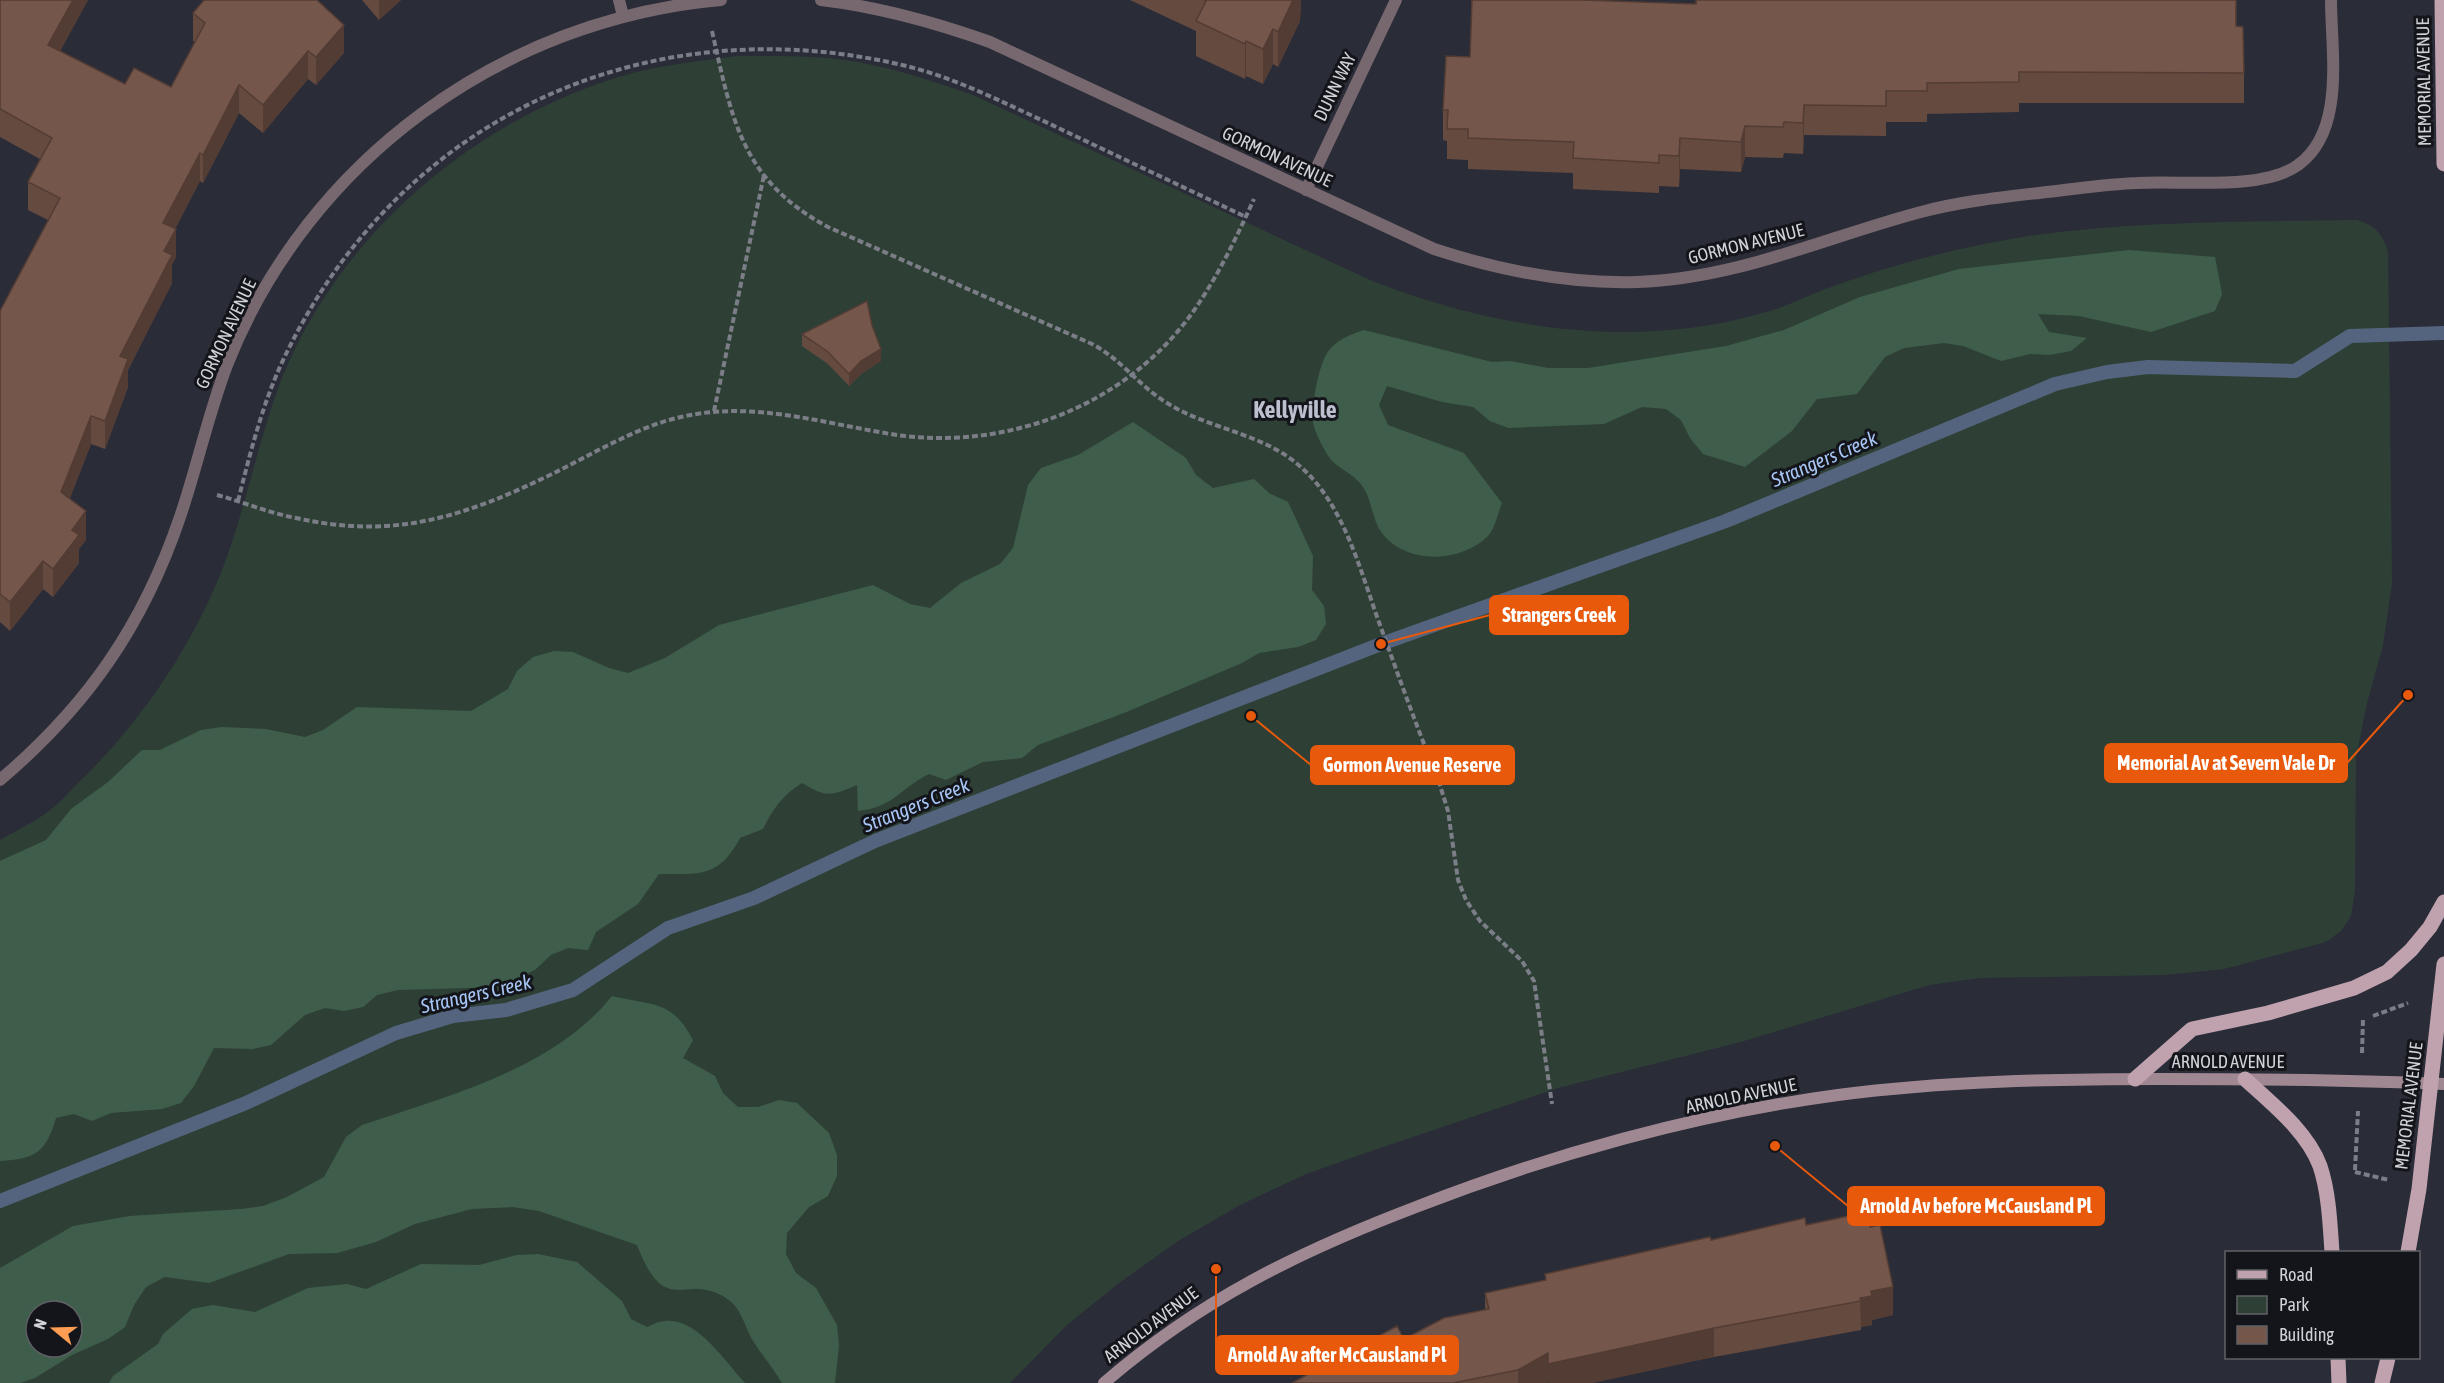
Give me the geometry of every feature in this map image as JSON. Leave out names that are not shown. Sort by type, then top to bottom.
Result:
[{"type":"main road","name":"MEMORIAL AVENUE","points":[[2442,0],[2444,164]]},
{"type":"main road","points":[[2134,1079],[2192,1029],[2268,1013],[2311,1001],[2354,988],[2387,972],[2417,943],[2444,902]]},
{"type":"main road","name":"MEMORIAL AVENUE","points":[[2408,1251],[2438,1083],[2444,964]]},
{"type":"main road","points":[[2245,1079],[2295,1130],[2319,1163],[2327,1197],[2332,1251]]},
{"type":"main road","points":[[2338,1359],[2339,1383]]},
{"type":"main road","points":[[2382,1383],[2388,1359]]},
{"type":"street","points":[[619,0],[622,16]]},
{"type":"street","name":"GORMON AVENUE","points":[[0,780],[42,744],[79,704],[112,660],[140,614],[163,565],[181,515],[227,365],[252,311],[276,270],[318,211],[357,167],[393,135],[450,92],[514,56],[562,35],[622,16],[683,3],[721,0]]},
{"type":"street","name":"GORMON AVENUE","points":[[821,0],[870,6],[921,19],[990,42],[1434,249],[1483,265],[1565,280],[1638,282],[1719,273],[1918,212],[1978,200],[2127,183],[2267,179],[2299,165],[2324,135],[2330,115],[2332,95],[2331,0]]},
{"type":"street","name":"DUNN WAY","points":[[1306,190],[1396,0]]},
{"type":"street","name":"ARNOLD AVENUE","points":[[1104,1383],[1138,1354],[1211,1303],[1305,1252],[1475,1184],[1540,1163],[1611,1143],[1766,1107],[1838,1095],[1950,1084],[2134,1079],[2438,1083]]},
{"type":"path","points":[[711,27],[735,125],[752,160],[790,202],[828,227],[1092,344],[1132,373],[1158,396],[1187,414],[1250,437],[1290,459],[1311,475],[1330,502],[1352,548],[1427,753],[1448,811],[1458,880],[1466,900],[1480,921],[1522,961],[1534,981],[1552,1104]]},
{"type":"path","points":[[238,501],[266,404],[287,351],[314,301],[346,255],[383,212],[424,173],[479,133],[518,110],[570,85],[624,67],[680,54],[793,48],[850,54],[906,65],[960,83],[1246,217]]},
{"type":"path","points":[[714,411],[764,175]]},
{"type":"path","points":[[216,494],[294,518],[359,527],[401,525],[443,518],[484,506],[644,429],[680,417],[714,411],[826,420],[895,434],[932,438],[970,437],[1009,431],[1047,421],[1084,405],[1118,386],[1152,358],[1198,304],[1256,195]]},
{"type":"path","points":[[2364,1019],[2392,1011]]},
{"type":"path","points":[[2355,1172],[2374,1176]]},
{"type":"green space","points":[[738,56],[813,57],[858,62],[930,81],[973,95],[1370,280],[1466,311],[1516,322],[1566,329],[1616,332],[1667,330],[1717,324],[1773,310],[1847,281],[1921,259],[1998,241],[2064,231],[2232,222],[2357,220],[2369,225],[2381,235],[2388,252],[2392,583],[2383,645],[2366,707],[2356,758],[2355,891],[2351,916],[2341,931],[2326,942],[2224,969],[2164,975],[1980,978],[1929,985],[1741,1042],[1558,1088],[1374,1150],[1306,1174],[1240,1205],[1178,1241],[1119,1283],[1067,1325],[1010,1383],[0,1383],[0,840],[53,808],[125,733],[166,677],[216,585],[242,511],[280,383],[305,330],[336,280],[373,234],[415,192],[462,155],[512,123],[564,97],[619,77],[663,66]]},
{"type":"green space","points":[[2129,250],[2215,257],[2222,294],[2215,311],[2151,332],[2079,316],[2038,314],[2049,332],[2087,338],[2071,351],[2050,355],[2030,354],[2001,361],[1963,346],[1944,343],[1904,348],[1885,357],[1857,394],[1817,399],[1792,431],[1745,467],[1703,454],[1690,438],[1681,420],[1666,409],[1642,407],[1604,424],[1508,428],[1490,421],[1473,407],[1442,402],[1387,386],[1379,405],[1388,425],[1464,453],[1502,503],[1488,536],[1477,545],[1449,555],[1434,557],[1419,555],[1405,551],[1392,543],[1379,528],[1363,487],[1329,457],[1313,424],[1317,381],[1327,353],[1343,339],[1364,330],[1492,362],[1510,361],[1548,368],[1588,368],[1726,346],[1784,330],[1860,297],[1959,269]]},
{"type":"green space","points":[[1133,422],[1186,458],[1196,475],[1213,488],[1254,479],[1269,493],[1288,502],[1313,556],[1312,590],[1324,606],[1326,624],[1316,640],[1298,647],[1259,653],[1242,663],[1124,713],[1038,745],[1022,758],[983,762],[946,780],[929,774],[880,806],[870,809],[858,811],[857,785],[829,794],[802,783],[779,803],[763,829],[740,838],[732,851],[716,867],[697,873],[659,874],[638,904],[596,932],[588,950],[568,948],[551,955],[536,969],[503,987],[398,990],[377,995],[363,1007],[344,1011],[325,1008],[305,1015],[271,1045],[253,1049],[214,1048],[194,1086],[181,1103],[162,1109],[111,1113],[92,1121],[74,1114],[56,1118],[48,1139],[38,1152],[23,1158],[0,1161],[0,861],[46,840],[71,809],[108,782],[142,750],[160,750],[201,730],[222,727],[266,729],[305,737],[323,730],[357,707],[471,711],[508,689],[517,671],[533,657],[554,651],[573,652],[609,668],[628,673],[665,658],[719,625],[873,585],[910,604],[930,608],[961,583],[1000,564],[1013,548],[1028,485],[1041,468],[1078,455]]},
{"type":"green space","points":[[612,996],[660,1007],[677,1018],[693,1040],[683,1058],[715,1076],[723,1093],[738,1107],[758,1107],[779,1100],[797,1103],[829,1133],[837,1155],[837,1176],[828,1196],[809,1207],[787,1233],[786,1254],[796,1273],[816,1288],[837,1325],[839,1345],[835,1383],[782,1383],[753,1341],[740,1314],[730,1301],[715,1292],[702,1289],[679,1290],[668,1288],[658,1282],[637,1245],[539,1211],[513,1207],[472,1209],[415,1224],[376,1242],[337,1253],[289,1254],[209,1283],[165,1277],[146,1287],[134,1305],[125,1327],[108,1339],[84,1350],[84,1299],[24,1299],[24,1359],[66,1359],[35,1378],[20,1383],[0,1383],[0,1268],[73,1226],[130,1216],[241,1209],[263,1206],[287,1197],[324,1177],[346,1137],[362,1125],[463,1091],[497,1077],[560,1043],[588,1021]]},
{"type":"green space","points":[[538,1254],[577,1262],[622,1301],[631,1319],[647,1327],[665,1321],[689,1326],[720,1353],[745,1383],[109,1383],[113,1376],[158,1344],[163,1334],[192,1309],[213,1305],[255,1312],[308,1288],[347,1284],[366,1289],[421,1264],[479,1265],[517,1255]]},
{"type":"building","points":[[0,0],[73,0],[48,45],[125,84],[134,68],[171,87],[205,23],[193,13],[204,0],[317,0],[344,25],[316,57],[308,51],[263,105],[239,85],[203,155],[200,153],[163,223],[176,229],[164,251],[172,255],[120,356],[128,359],[105,421],[91,416],[61,492],[86,511],[72,530],[79,535],[53,569],[43,561],[10,602],[0,594],[0,311],[60,198],[28,182],[52,138],[0,109]]},
{"type":"building","points":[[1204,0],[1293,0],[1278,32],[1273,29],[1263,49],[1246,41],[1245,44],[1196,21],[1206,1]]},
{"type":"building","points":[[1472,0],[1583,0],[1696,4],[1696,0],[2236,0],[2236,26],[2243,27],[2244,73],[2019,72],[2019,82],[1927,83],[1927,91],[1886,91],[1886,106],[1804,105],[1803,123],[1784,122],[1783,127],[1745,126],[1741,142],[1680,138],[1679,156],[1659,155],[1659,163],[1573,158],[1574,142],[1468,138],[1468,129],[1447,129],[1448,110],[1443,110],[1446,56],[1470,57]]},
{"type":"building","points":[[867,301],[872,325],[881,349],[861,361],[849,374],[828,352],[802,334]]},
{"type":"building","points":[[1867,1212],[1870,1227],[1880,1225],[1893,1287],[1871,1291],[1872,1296],[1860,1298],[1861,1301],[1714,1328],[1548,1364],[1548,1353],[1518,1370],[1453,1383],[1292,1383],[1397,1326],[1404,1339],[1444,1318],[1489,1309],[1485,1293],[1546,1280],[1545,1274],[1805,1218],[1806,1225]]},
{"type":"waterway","name":"Strangers Creek","points":[[0,1201],[246,1103],[396,1033],[453,1016],[506,1010],[573,990],[668,928],[754,898],[875,841],[1381,644],[1726,521],[2055,384],[2107,372],[2148,367],[2295,371],[2350,336],[2444,333]]},
{"type":"place","name":"Strangers Creek","points":[[1381,644]]},
{"type":"place","name":"Memorial Av at Severn Vale Dr","points":[[2408,695]]},
{"type":"place","name":"Gormon Avenue Reserve","points":[[1251,716]]},
{"type":"place","name":"Arnold Av before McCausland Pl","points":[[1775,1146]]},
{"type":"place","name":"Arnold Av after McCausland Pl","points":[[1216,1269]]},
{"type":"district","name":"Kellyville","points":[[1295,410]]}]
